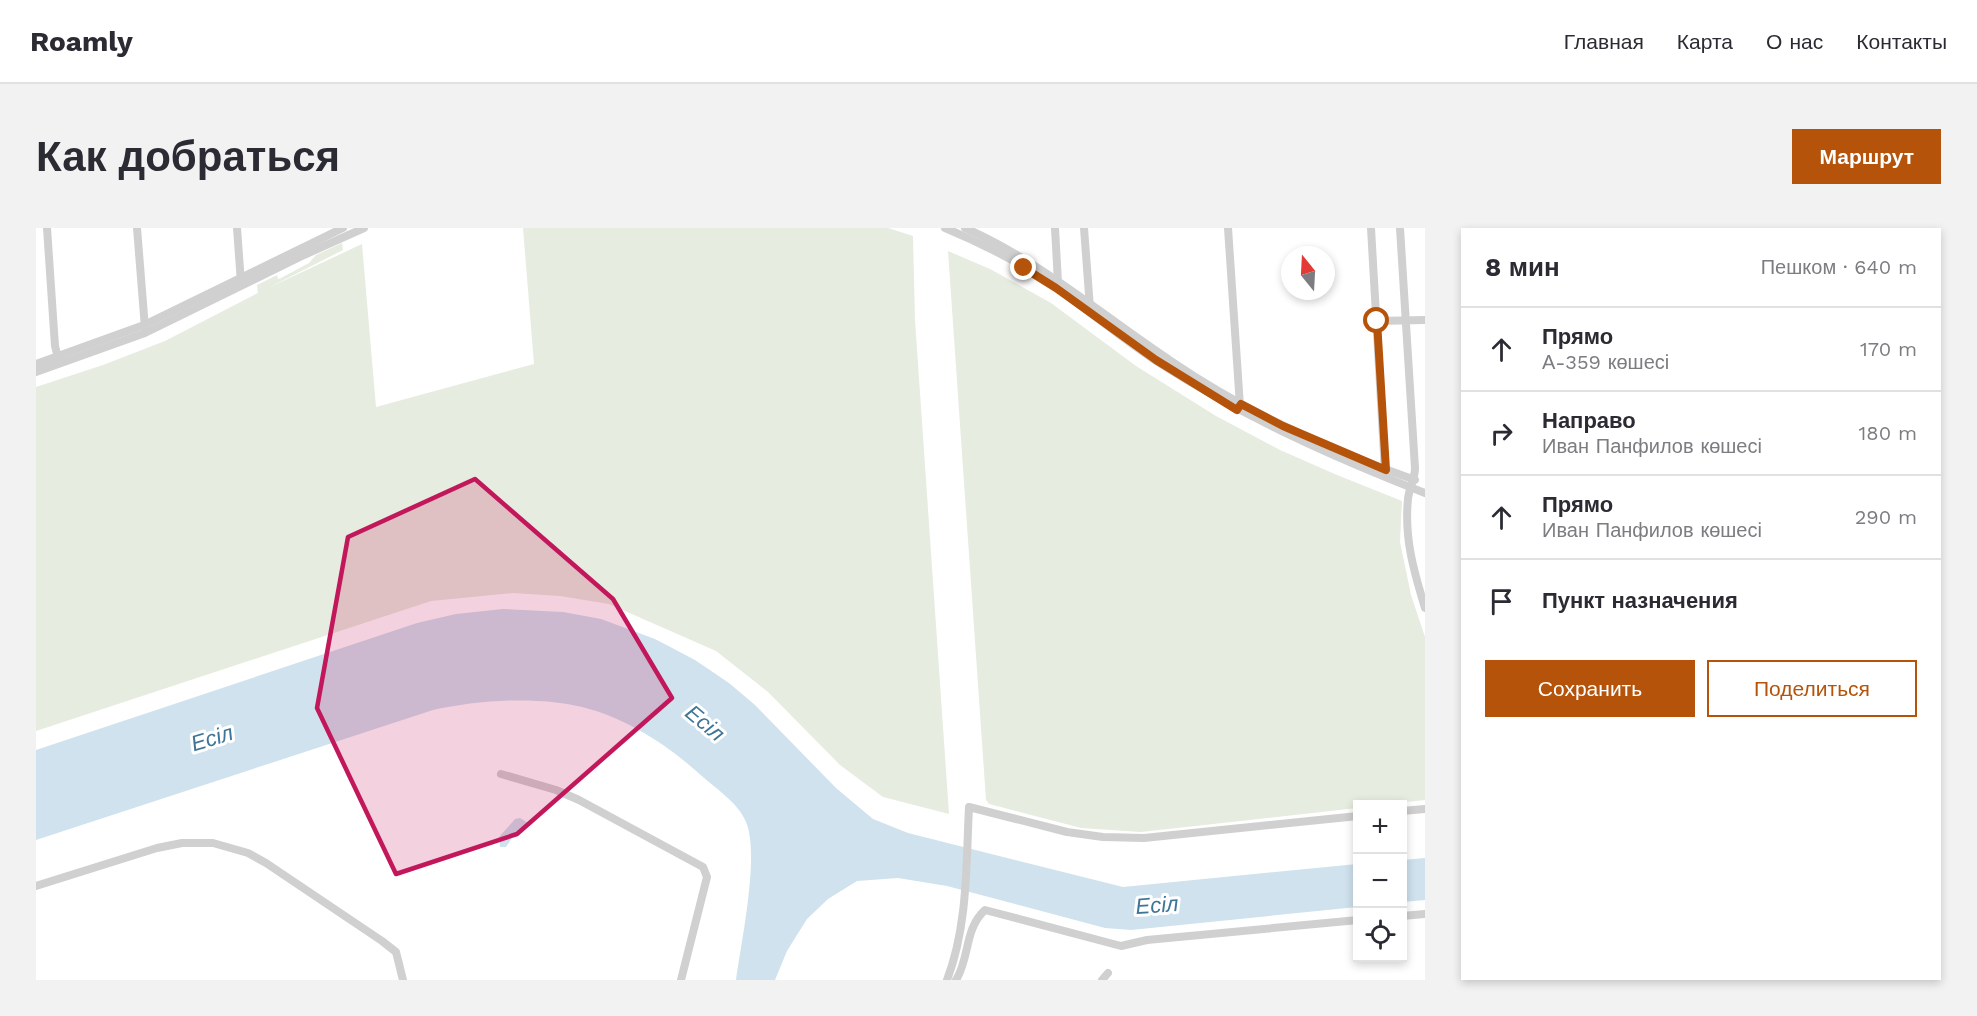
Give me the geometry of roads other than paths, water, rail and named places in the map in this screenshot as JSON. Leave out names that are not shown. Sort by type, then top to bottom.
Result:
[{"type":"street","points":[[47,228],[59,361]]},
{"type":"street","points":[[137,228],[145,329]]},
{"type":"street","points":[[237,228],[241,283]]},
{"type":"street","points":[[241,283],[343,228]]},
{"type":"street","points":[[36,372],[145,329],[364,228]]},
{"type":"street","points":[[945,228],[977,241],[1057,284]]},
{"type":"street","points":[[965,228],[1017,255],[1156,360],[1286,435],[1384,473],[1425,493]]},
{"type":"street","points":[[1055,228],[1057,284]]},
{"type":"street","points":[[1084,228],[1090,309]]},
{"type":"street","points":[[1228,228],[1239,407]]},
{"type":"street","points":[[1371,228],[1384,473]]},
{"type":"street","points":[[1400,228],[1415,480],[1408,496],[1408,548],[1425,608]]},
{"type":"street","points":[[1377,321],[1425,320]]},
{"type":"street","points":[[36,364],[59,361]]},
{"type":"street","points":[[1384,473],[1415,480]]},
{"type":"street","points":[[501,774],[556,790],[579,800],[703,867],[707,877],[681,980]]},
{"type":"street","points":[[947,980],[957,949],[963,908],[969,807],[1067,832],[1103,837],[1144,838],[1353,817]]},
{"type":"street","points":[[1407,811],[1425,809]]},
{"type":"street","points":[[36,886],[156,848],[182,843],[213,843],[249,853],[382,941],[396,952],[403,980]]},
{"type":"street","points":[[956,980],[962,971],[971,930],[977,917],[985,910],[1121,946],[1147,940],[1353,920]]},
{"type":"street","points":[[1407,916],[1425,914]]},
{"type":"street","points":[[1102,980],[1108,973]]},
{"type":"water","name":"Есіл","points":[[503,609],[563,612],[601,619],[655,639],[695,660],[729,683],[755,705],[836,788],[873,819],[908,833],[1123,887],[1353,864],[1353,907],[1131,930],[1105,928],[947,886],[898,878],[857,881],[828,899],[807,919],[787,951],[775,980],[736,980],[745,922],[751,855],[750,837],[743,815],[690,766],[647,734],[615,718],[582,707],[527,700],[469,704],[433,710],[36,840],[36,750],[417,623],[456,614]]},
{"type":"water","points":[[520,818],[528,823],[514,835],[506,847],[500,847],[499,837],[515,819]]},
{"type":"water","points":[[1425,858],[1425,900],[1407,902],[1407,860]]}]
